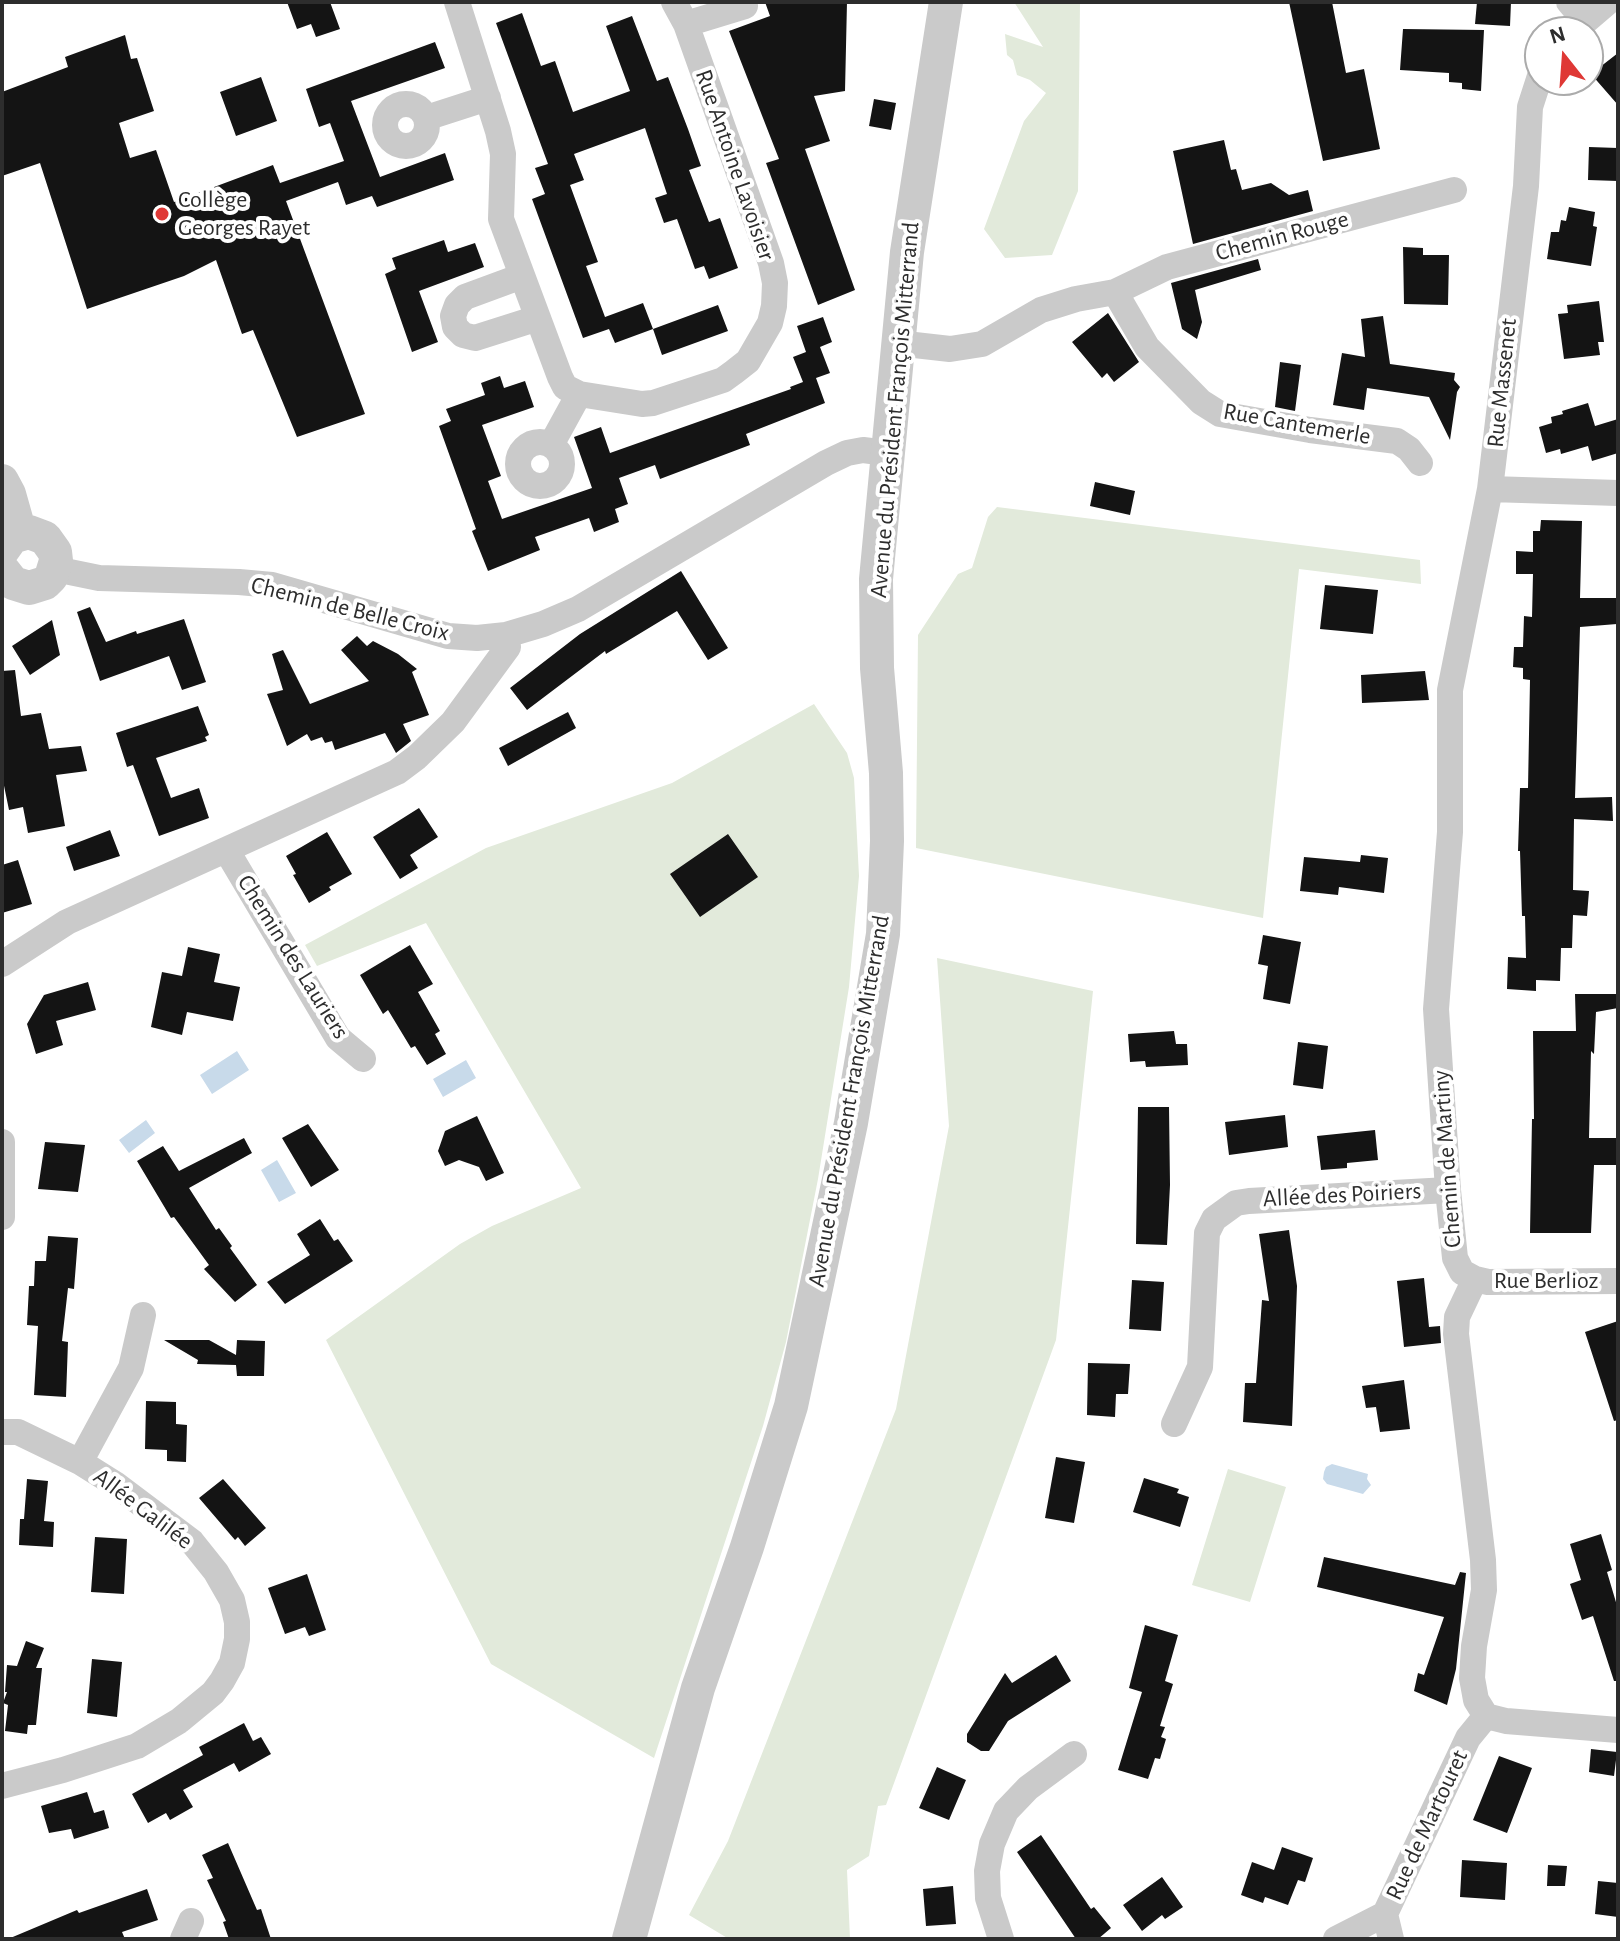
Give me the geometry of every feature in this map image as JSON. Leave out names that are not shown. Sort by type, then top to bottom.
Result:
[{"type":"street","points":[[457,2],[503,154],[501,219],[560,377],[565,387],[579,394],[551,445]]},
{"type":"street","name":"Avenue du Président François Mitterrand","points":[[629,1939],[698,1688],[791,1406],[851,1123],[883,934],[886,773],[877,668],[876,579],[907,252],[946,2]]},
{"type":"street","points":[[1580,16],[1608,2]]},
{"type":"street","name":"Rue Antoine Lavoisier","points":[[579,394],[653,403],[723,380],[748,361],[770,323],[775,283],[771,263],[680,13],[745,6]]},
{"type":"street","name":"Rue Massenet","points":[[1450,690],[1490,489],[1526,186],[1530,107],[1534,96]]},
{"type":"street","points":[[426,118],[488,98]]},
{"type":"street","name":"Chemin Rouge","points":[[1115,292],[1167,267],[1454,190]]},
{"type":"street","points":[[522,276],[465,297],[457,305],[453,316],[455,327],[463,335],[475,338],[538,318]]},
{"type":"street","points":[[897,343],[950,349],[982,344],[1041,310],[1076,299],[1115,292]]},
{"type":"street","name":"Rue Cantemerle","points":[[1115,292],[1147,347],[1201,402],[1220,414],[1397,441],[1409,449],[1420,463]]},
{"type":"street","name":"Chemin de Belle Croix","points":[[55,569],[99,578],[272,585],[448,636],[477,638],[506,635],[578,609],[826,463],[847,453],[863,450],[887,453]]},
{"type":"street","points":[[2,481],[9,494],[11,542],[29,532],[45,538],[55,552],[55,569],[51,577],[37,586],[6,587]]},
{"type":"street","points":[[1490,489],[1618,493]]},
{"type":"street","name":"Chemin des Lauriers","points":[[2,964],[67,922],[397,772],[453,722],[508,647],[506,635]]},
{"type":"street","name":"Chemin de Martiny","points":[[1450,690],[1450,832],[1436,1009],[1455,1258],[1462,1272],[1475,1279],[1457,1317],[1456,1334],[1484,1590],[1472,1678],[1476,1700],[1486,1716]]},
{"type":"street","name":"Chemin des Lauriers","points":[[227,851],[338,1038],[363,1059]]},
{"type":"street","points":[[2,1142],[2,1217]]},
{"type":"street","name":"Allée des Poiriers","points":[[1174,1424],[1200,1367],[1207,1233],[1214,1219],[1236,1203],[1249,1201],[1448,1190]]},
{"type":"street","name":"Rue Berlioz","points":[[1475,1279],[1488,1282],[1618,1281]]},
{"type":"street","name":"Allée Galilée","points":[[80,1462],[131,1368],[143,1315]]},
{"type":"street","name":"Allée Galilée","points":[[2,1432],[18,1432],[80,1462],[115,1484],[192,1542],[216,1572],[232,1600],[237,1622],[232,1663],[213,1693],[179,1721],[137,1746],[2,1786]]},
{"type":"street","points":[[1486,1716],[1506,1721],[1618,1730]]},
{"type":"street","name":"Rue de Martouret","points":[[1388,1927],[1468,1738],[1486,1716]]},
{"type":"street","points":[[1001,1939],[988,1898],[987,1871],[992,1844],[1006,1811],[1028,1788],[1074,1754]]},
{"type":"street","points":[[1336,1939],[1388,1927]]},
{"type":"green space","points":[[1014,2],[1080,2],[1078,191],[1052,255],[1005,258],[984,229],[1024,121],[1046,93],[1030,80],[1017,75],[1013,60],[1007,55],[1005,34],[1043,47]]},
{"type":"green space","points":[[997,507],[1420,560],[1421,584],[1299,569],[1263,918],[916,848],[918,635],[958,574],[972,568],[988,517]]},
{"type":"green space","points":[[814,704],[847,753],[854,778],[859,876],[849,987],[818,1179],[786,1342],[763,1426],[654,1758],[491,1664],[326,1340],[460,1244],[492,1226],[581,1188],[426,923],[317,966],[305,945],[486,848],[672,783]]},
{"type":"green space","points":[[937,958],[1093,991],[1056,1340],[886,1805],[878,1806],[869,1856],[847,1870],[850,1939],[729,1939],[689,1915],[728,1841],[896,1409],[949,1126]]},
{"type":"green space","points":[[1228,1469],[1286,1487],[1250,1602],[1192,1585]]},
{"type":"water","points":[[237,1051],[249,1070],[212,1094],[200,1075]]},
{"type":"water","points":[[466,1060],[476,1078],[443,1097],[433,1079]]},
{"type":"water","points":[[146,1120],[155,1133],[129,1153],[119,1140]]},
{"type":"water","points":[[277,1160],[296,1193],[279,1202],[261,1170]]},
{"type":"water","points":[[1332,1464],[1368,1474],[1371,1485],[1363,1494],[1327,1484],[1323,1479],[1324,1472]]},
{"type":"building","points":[[287,2],[330,2],[340,29],[316,37],[311,24],[297,29]]},
{"type":"building","points":[[765,2],[847,2],[845,91],[814,96],[830,141],[805,149],[855,290],[818,305],[766,163],[779,159],[729,31],[770,16]]},
{"type":"building","points":[[1289,2],[1332,2],[1346,73],[1364,69],[1380,149],[1323,161]]},
{"type":"building","points":[[1477,2],[1511,2],[1510,26],[1475,24]]},
{"type":"building","points":[[522,13],[541,66],[555,61],[573,112],[630,91],[606,26],[632,16],[657,81],[668,77],[701,166],[689,170],[709,222],[720,218],[738,268],[709,279],[704,266],[695,269],[677,219],[664,223],[655,198],[667,194],[645,128],[574,154],[584,180],[570,185],[598,262],[586,266],[605,317],[643,303],[653,329],[615,343],[609,329],[583,338],[532,199],[545,194],[535,168],[548,164],[496,23]]},
{"type":"building","points":[[1403,29],[1484,30],[1481,91],[1462,89],[1462,83],[1449,82],[1449,73],[1400,70]]},
{"type":"building","points":[[125,35],[131,59],[137,58],[154,111],[119,123],[130,158],[156,150],[174,202],[273,165],[280,183],[344,161],[330,123],[319,127],[306,89],[435,42],[445,68],[351,101],[380,177],[445,153],[454,180],[377,207],[372,196],[346,205],[338,182],[286,201],[365,414],[297,437],[253,330],[242,334],[216,260],[184,276],[87,309],[40,163],[2,176],[2,92],[68,67],[65,57]]},
{"type":"building","points":[[1618,53],[1618,105],[1604,89],[1604,64]]},
{"type":"building","points":[[261,77],[277,121],[236,136],[220,92]]},
{"type":"building","points":[[874,99],[896,103],[891,130],[869,126]]},
{"type":"building","points":[[1224,140],[1231,170],[1236,169],[1242,190],[1271,183],[1289,195],[1308,190],[1313,211],[1193,244],[1173,151]]},
{"type":"building","points":[[1589,147],[1618,148],[1618,181],[1588,180]]},
{"type":"building","points":[[1569,207],[1595,212],[1593,226],[1597,227],[1591,266],[1547,259],[1551,232],[1559,232],[1561,220],[1566,221]]},
{"type":"building","points":[[444,240],[448,252],[475,243],[484,267],[419,291],[438,342],[412,352],[385,274],[396,269],[392,258]]},
{"type":"building","points":[[1403,247],[1423,248],[1423,255],[1449,255],[1448,305],[1404,304]]},
{"type":"building","points":[[1258,259],[1261,270],[1195,290],[1202,322],[1197,339],[1182,329],[1171,283]]},
{"type":"building","points":[[1599,301],[1604,342],[1598,342],[1600,355],[1564,359],[1558,314],[1568,313],[1567,305]]},
{"type":"building","points":[[718,305],[728,331],[662,355],[653,329]]},
{"type":"building","points":[[1108,313],[1139,362],[1114,382],[1107,373],[1102,378],[1072,342]]},
{"type":"building","points":[[1383,316],[1390,364],[1455,373],[1454,380],[1460,387],[1450,440],[1429,397],[1367,388],[1364,410],[1333,405],[1342,353],[1365,357],[1361,319]]},
{"type":"building","points":[[823,317],[832,342],[820,347],[830,373],[816,378],[825,403],[746,434],[750,445],[660,479],[655,465],[619,478],[628,504],[615,509],[619,522],[594,532],[589,518],[535,537],[540,550],[488,571],[439,426],[451,421],[446,409],[485,395],[481,383],[500,376],[504,388],[525,381],[534,407],[482,425],[501,476],[488,481],[502,519],[592,488],[574,437],[601,427],[610,453],[791,389],[803,382],[793,357],[806,352],[797,326]]},
{"type":"building","points":[[1280,362],[1301,365],[1295,411],[1275,407]]},
{"type":"building","points":[[1588,403],[1595,426],[1618,419],[1618,453],[1592,461],[1588,446],[1561,454],[1560,449],[1546,453],[1539,427],[1552,423],[1551,417],[1563,414],[1562,411]]},
{"type":"building","points":[[1095,482],[1135,491],[1130,515],[1090,506]]},
{"type":"building","points":[[1541,520],[1582,521],[1580,598],[1618,598],[1617,624],[1580,627],[1575,798],[1612,797],[1613,821],[1574,819],[1573,890],[1589,891],[1587,916],[1573,915],[1572,948],[1561,948],[1560,981],[1536,980],[1536,991],[1507,989],[1508,957],[1526,958],[1518,851],[1520,788],[1528,788],[1530,680],[1523,679],[1523,668],[1513,667],[1514,647],[1523,647],[1524,616],[1532,617],[1533,574],[1516,574],[1516,551],[1533,552],[1533,531],[1540,531]]},
{"type":"building","points":[[681,571],[728,648],[708,660],[677,611],[606,654],[605,651],[527,710],[510,688],[580,634]]},
{"type":"building","points":[[1325,585],[1378,590],[1373,634],[1320,629]]},
{"type":"building","points":[[90,607],[106,642],[184,619],[206,682],[182,690],[169,656],[100,681],[77,612]]},
{"type":"building","points":[[52,620],[60,655],[30,675],[12,646]]},
{"type":"building","points":[[357,636],[367,646],[373,641],[398,654],[417,669],[412,672],[429,715],[403,724],[411,741],[396,753],[385,733],[335,750],[332,741],[325,743],[322,737],[311,741],[307,734],[287,746],[267,694],[283,690],[272,654],[283,650],[310,704],[369,681],[341,650]]},
{"type":"building","points":[[15,670],[21,716],[41,713],[49,749],[81,746],[87,771],[56,775],[65,826],[28,833],[23,807],[9,810],[2,776],[2,671]]},
{"type":"building","points":[[1425,671],[1429,700],[1362,703],[1361,675]]},
{"type":"building","points":[[198,706],[209,735],[205,737],[207,741],[156,758],[171,798],[199,788],[209,818],[159,836],[133,765],[127,767],[116,733]]},
{"type":"building","points":[[568,712],[576,728],[508,766],[499,748]]},
{"type":"building","points":[[419,808],[438,837],[410,855],[418,868],[400,879],[373,837]]},
{"type":"building","points":[[110,830],[120,856],[74,871],[66,847]]},
{"type":"building","points":[[327,832],[352,874],[309,903],[286,856]]},
{"type":"building","points":[[728,834],[758,877],[700,917],[670,874]]},
{"type":"building","points":[[1361,855],[1388,858],[1384,893],[1339,887],[1338,895],[1300,891],[1304,857],[1360,862]]},
{"type":"building","points":[[18,860],[32,904],[2,913],[2,865]]},
{"type":"building","points":[[1263,935],[1301,942],[1290,1004],[1263,999],[1268,966],[1258,964]]},
{"type":"building","points":[[410,945],[433,984],[418,992],[440,1031],[435,1034],[446,1054],[427,1065],[415,1046],[411,1048],[388,1010],[383,1014],[360,975]]},
{"type":"building","points":[[188,947],[220,954],[214,982],[240,987],[233,1021],[187,1012],[182,1035],[151,1027],[162,972],[182,976]]},
{"type":"building","points":[[88,982],[96,1010],[56,1021],[63,1045],[36,1054],[27,1024],[44,995]]},
{"type":"building","points":[[1575,994],[1618,994],[1618,1008],[1596,1012],[1594,1054],[1591,1051],[1589,1138],[1618,1138],[1618,1165],[1594,1165],[1591,1233],[1530,1233],[1533,1031],[1576,1031]]},
{"type":"building","points":[[1174,1031],[1176,1044],[1187,1044],[1188,1065],[1146,1067],[1145,1061],[1130,1062],[1128,1034]]},
{"type":"building","points":[[1298,1042],[1328,1046],[1323,1089],[1293,1085]]},
{"type":"building","points":[[1138,1107],[1169,1107],[1167,1245],[1136,1244]]},
{"type":"building","points":[[1285,1115],[1288,1147],[1229,1155],[1225,1122]]},
{"type":"building","points":[[477,1116],[504,1173],[486,1181],[479,1167],[459,1160],[445,1166],[438,1151],[445,1131]]},
{"type":"building","points":[[308,1124],[339,1170],[311,1187],[282,1138]]},
{"type":"building","points":[[1375,1130],[1378,1160],[1347,1163],[1347,1168],[1321,1170],[1317,1136]]},
{"type":"building","points":[[244,1138],[252,1153],[189,1188],[257,1285],[235,1302],[204,1269],[209,1265],[174,1217],[171,1218],[137,1161],[163,1146],[179,1171]]},
{"type":"building","points":[[45,1142],[85,1145],[78,1192],[38,1189]]},
{"type":"building","points":[[320,1219],[334,1241],[338,1239],[353,1261],[285,1304],[267,1282],[310,1255],[297,1234]]},
{"type":"building","points":[[1289,1230],[1297,1286],[1292,1426],[1243,1422],[1245,1383],[1256,1383],[1262,1300],[1269,1301],[1259,1234]]},
{"type":"building","points":[[48,1236],[78,1238],[74,1289],[68,1288],[62,1341],[68,1342],[66,1397],[34,1395],[38,1326],[27,1325],[29,1286],[34,1286],[35,1261],[46,1261]]},
{"type":"building","points":[[1424,1278],[1429,1327],[1440,1326],[1441,1343],[1404,1347],[1397,1281]]},
{"type":"building","points":[[1132,1280],[1164,1282],[1161,1331],[1129,1329]]},
{"type":"building","points":[[1618,1321],[1618,1420],[1614,1421],[1585,1332]]},
{"type":"building","points":[[164,1340],[209,1340],[236,1355],[237,1340],[265,1341],[264,1376],[237,1376],[236,1365],[197,1364],[198,1360]]},
{"type":"building","points":[[1088,1363],[1130,1364],[1128,1394],[1116,1394],[1115,1417],[1087,1415]]},
{"type":"building","points":[[1404,1380],[1410,1429],[1380,1432],[1376,1407],[1366,1408],[1362,1386]]},
{"type":"building","points":[[146,1401],[176,1402],[176,1424],[187,1425],[186,1462],[167,1461],[167,1450],[145,1449]]},
{"type":"building","points":[[1056,1457],[1085,1462],[1074,1523],[1045,1518]]},
{"type":"building","points":[[1144,1478],[1179,1489],[1177,1493],[1189,1497],[1180,1527],[1133,1512]]},
{"type":"building","points":[[27,1479],[48,1481],[44,1521],[54,1522],[53,1547],[19,1545]]},
{"type":"building","points":[[223,1479],[266,1528],[245,1546],[238,1537],[235,1540],[199,1498]]},
{"type":"building","points":[[1601,1534],[1612,1570],[1607,1572],[1618,1609],[1618,1681],[1614,1681],[1593,1616],[1582,1620],[1570,1584],[1581,1580],[1570,1544]]},
{"type":"building","points":[[95,1537],[127,1539],[124,1594],[91,1592]]},
{"type":"building","points":[[1324,1557],[1455,1585],[1460,1572],[1466,1573],[1456,1669],[1447,1705],[1414,1691],[1418,1673],[1424,1675],[1444,1617],[1317,1587]]},
{"type":"building","points":[[307,1574],[326,1630],[309,1636],[305,1627],[285,1634],[268,1588]]},
{"type":"building","points":[[1145,1625],[1178,1635],[1165,1681],[1173,1684],[1160,1726],[1165,1727],[1161,1737],[1166,1739],[1160,1759],[1155,1758],[1148,1779],[1118,1770],[1142,1692],[1129,1688]]},
{"type":"building","points":[[26,1641],[44,1648],[36,1668],[42,1668],[36,1725],[28,1725],[27,1734],[5,1731],[8,1705],[3,1703],[7,1692],[7,1665],[17,1666]]},
{"type":"building","points":[[1056,1655],[1071,1681],[1008,1721],[989,1751],[981,1751],[967,1742],[967,1734],[1005,1673],[1012,1683]]},
{"type":"building","points":[[92,1659],[122,1662],[117,1717],[87,1713]]},
{"type":"building","points":[[244,1723],[253,1741],[261,1737],[271,1754],[239,1772],[234,1763],[183,1790],[193,1807],[170,1820],[166,1813],[148,1823],[132,1794],[203,1755],[199,1747]]},
{"type":"building","points":[[1591,1749],[1617,1752],[1614,1776],[1589,1772]]},
{"type":"building","points":[[1499,1756],[1532,1768],[1507,1833],[1473,1820]]},
{"type":"building","points":[[937,1767],[966,1780],[949,1820],[919,1808]]},
{"type":"building","points":[[87,1792],[94,1813],[104,1810],[109,1828],[74,1839],[71,1829],[49,1833],[41,1806]]},
{"type":"building","points":[[1041,1835],[1091,1909],[1094,1907],[1111,1928],[1098,1939],[1076,1939],[1017,1852]]},
{"type":"building","points":[[228,1843],[257,1910],[261,1909],[271,1939],[229,1939],[223,1922],[226,1921],[207,1880],[213,1878],[202,1855]]},
{"type":"building","points":[[1282,1847],[1313,1858],[1305,1882],[1298,1880],[1288,1905],[1265,1897],[1263,1903],[1241,1895],[1252,1862],[1274,1870]]},
{"type":"building","points":[[1462,1860],[1507,1863],[1505,1900],[1460,1897]]},
{"type":"building","points":[[1548,1865],[1567,1866],[1565,1886],[1547,1886]]},
{"type":"building","points":[[1162,1877],[1183,1907],[1165,1919],[1162,1915],[1142,1931],[1123,1905]]},
{"type":"building","points":[[1598,1881],[1618,1883],[1618,1917],[1595,1914]]},
{"type":"building","points":[[953,1886],[956,1924],[926,1926],[923,1889]]},
{"type":"building","points":[[147,1889],[158,1920],[122,1932],[125,1939],[8,1939],[77,1910],[79,1913]]},
{"type":"place","name":"Collège Georges Rayet","points":[[162,214]]}]
